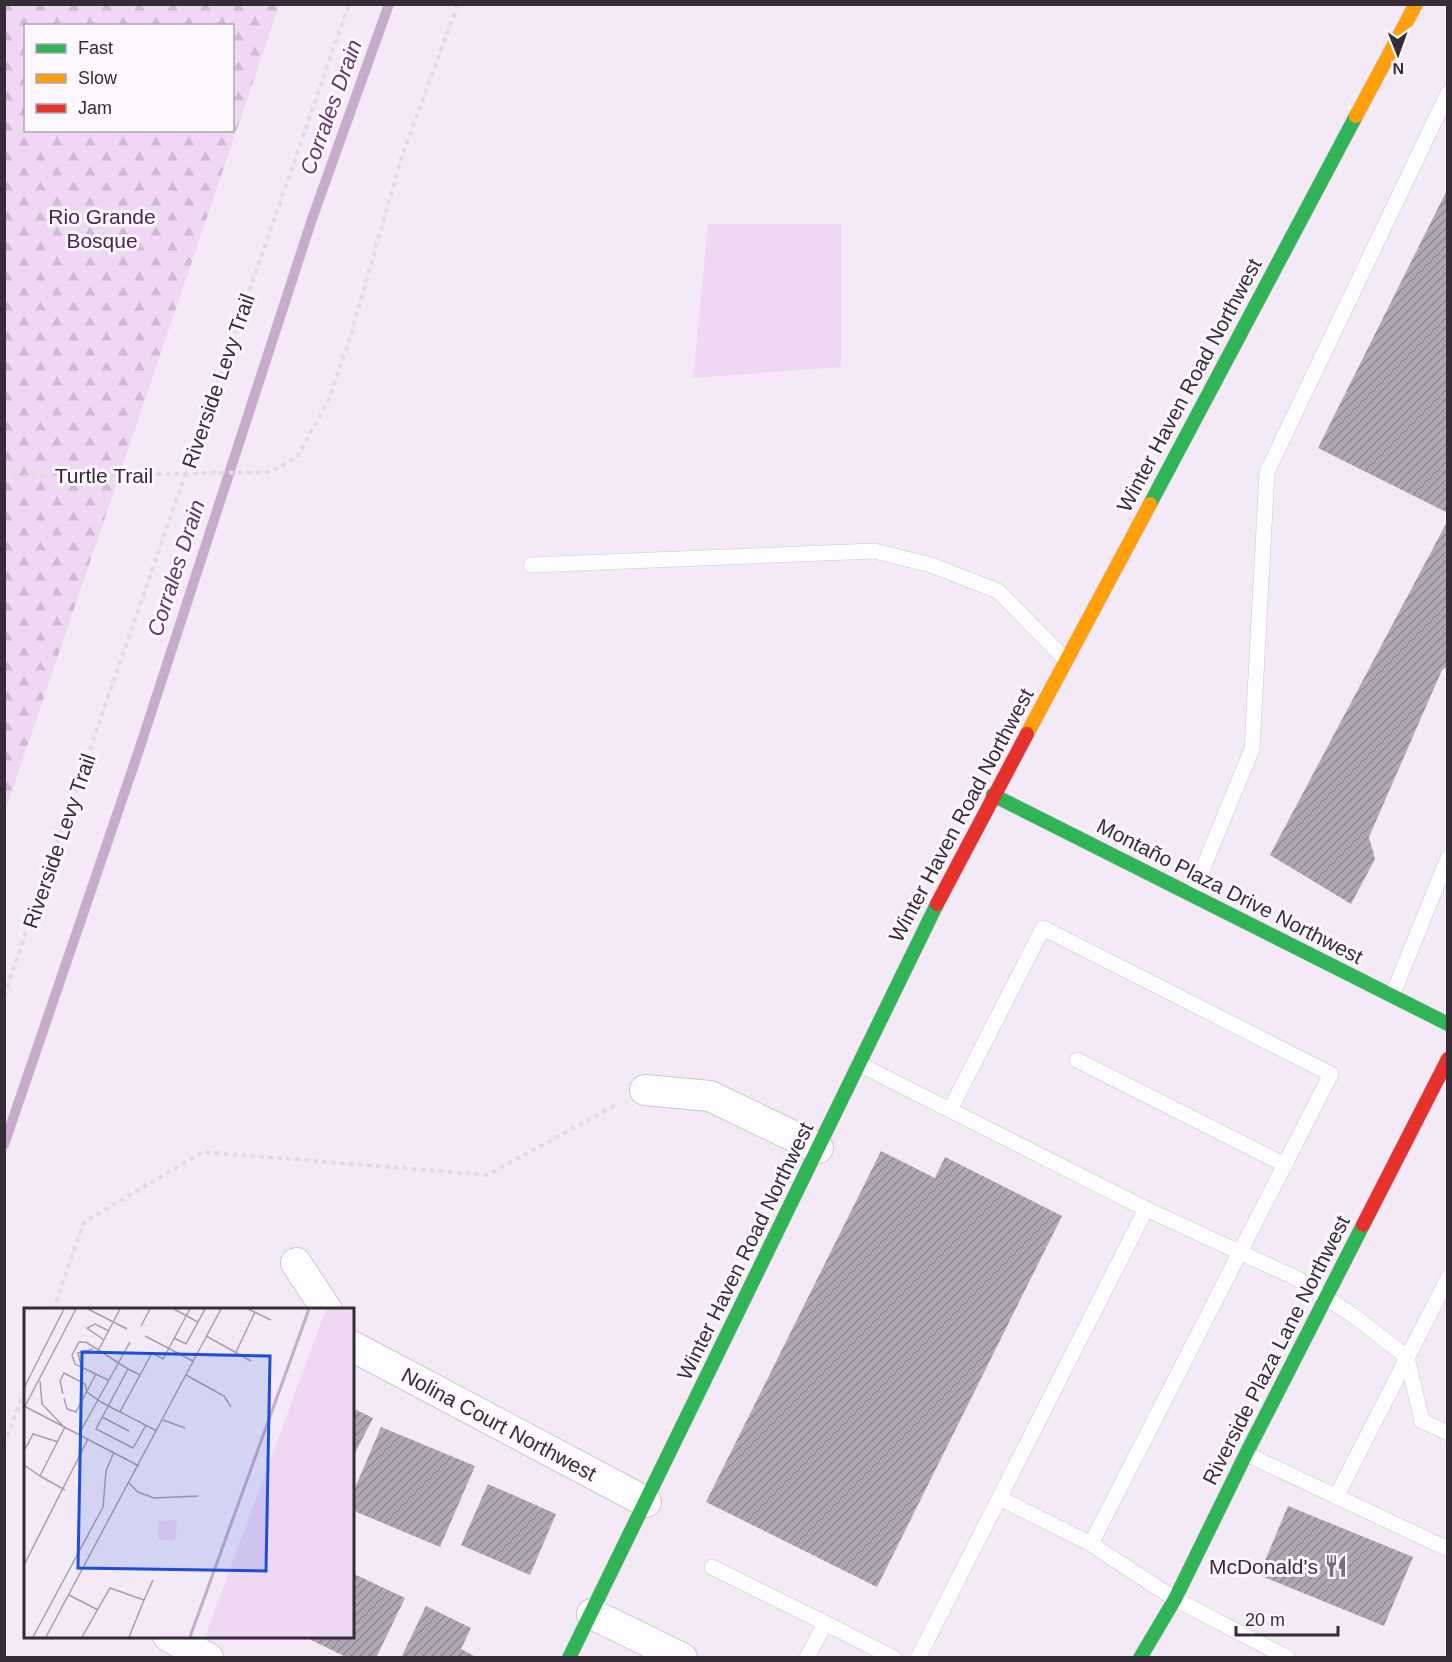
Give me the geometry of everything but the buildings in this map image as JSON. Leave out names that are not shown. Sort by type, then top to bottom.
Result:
[{"type":"street","name":"Winter Haven Road Northwest","points":[[569,1658],[941,896],[1416,4]]},
{"type":"street","name":"Montaño Plaza Drive Northwest","points":[[993,795],[1448,1024]]},
{"type":"street","name":"Riverside Plaza Lane Northwest","points":[[1140,1658],[1175,1599],[1246,1454],[1448,1059]]},
{"type":"street","points":[[645,1090],[710,1096],[818,1148]]},
{"type":"street","points":[[296,1263],[326,1308]]},
{"type":"street","name":"Nolina Court Northwest","points":[[354,1347],[646,1502]]},
{"type":"street","points":[[592,1614],[682,1658]]},
{"type":"street","points":[[172,1638],[208,1658]]},
{"type":"lane","points":[[1192,895],[1252,749],[1267,472],[1448,93]]},
{"type":"lane","points":[[531,566],[874,551],[931,565],[998,591],[1066,660]]},
{"type":"lane","points":[[1392,996],[1448,858]]},
{"type":"lane","points":[[950,1110],[1044,928],[1331,1074],[1090,1544]]},
{"type":"lane","points":[[1077,1060],[1285,1165]]},
{"type":"lane","points":[[859,1064],[1146,1209],[1298,1279],[1354,1316],[1407,1357],[1422,1421],[1448,1433]]},
{"type":"lane","points":[[918,1658],[1146,1209]]},
{"type":"lane","points":[[1336,1497],[1448,1278]]},
{"type":"lane","points":[[1246,1454],[1448,1549]]},
{"type":"lane","points":[[999,1498],[1090,1544],[1175,1599],[1288,1658]]},
{"type":"lane","points":[[712,1568],[894,1658]]},
{"type":"lane","points":[[807,1658],[825,1623]]},
{"type":"path","name":"Riverside Levy Trail","points":[[4,996],[349,4]]},
{"type":"path","name":"Turtle Trail","points":[[4,477],[270,472],[297,458],[329,399],[350,340],[403,153],[447,39],[458,4]]},
{"type":"path","points":[[54,1308],[84,1222],[203,1152],[487,1175],[645,1090]]},
{"type":"path","points":[[4,1445],[24,1392]]},
{"type":"green space","name":"Rio Grande Bosque","points":[[4,5],[279,5],[5,812]]},
{"type":"green space","points":[[708,224],[841,224],[841,367],[693,378]]},
{"type":"waterway","name":"Corrales Drain","points":[[4,1145],[139,750],[312,219],[389,4]]},
{"type":"traffic: fast","points":[[1150,504],[1356,116]]},
{"type":"traffic: fast","points":[[993,795],[1448,1024]]},
{"type":"traffic: fast","points":[[569,1658],[937,904]]},
{"type":"traffic: fast","points":[[1140,1658],[1175,1599],[1363,1225]]},
{"type":"traffic: slow","points":[[1356,116],[1416,4]]},
{"type":"traffic: slow","points":[[1027,734],[1150,504]]},
{"type":"traffic: jam","points":[[937,904],[1027,734]]},
{"type":"traffic: jam","points":[[1363,1225],[1448,1059]]},
{"type":"place","name":"McDonald's","points":[[1336,1566]]}]
